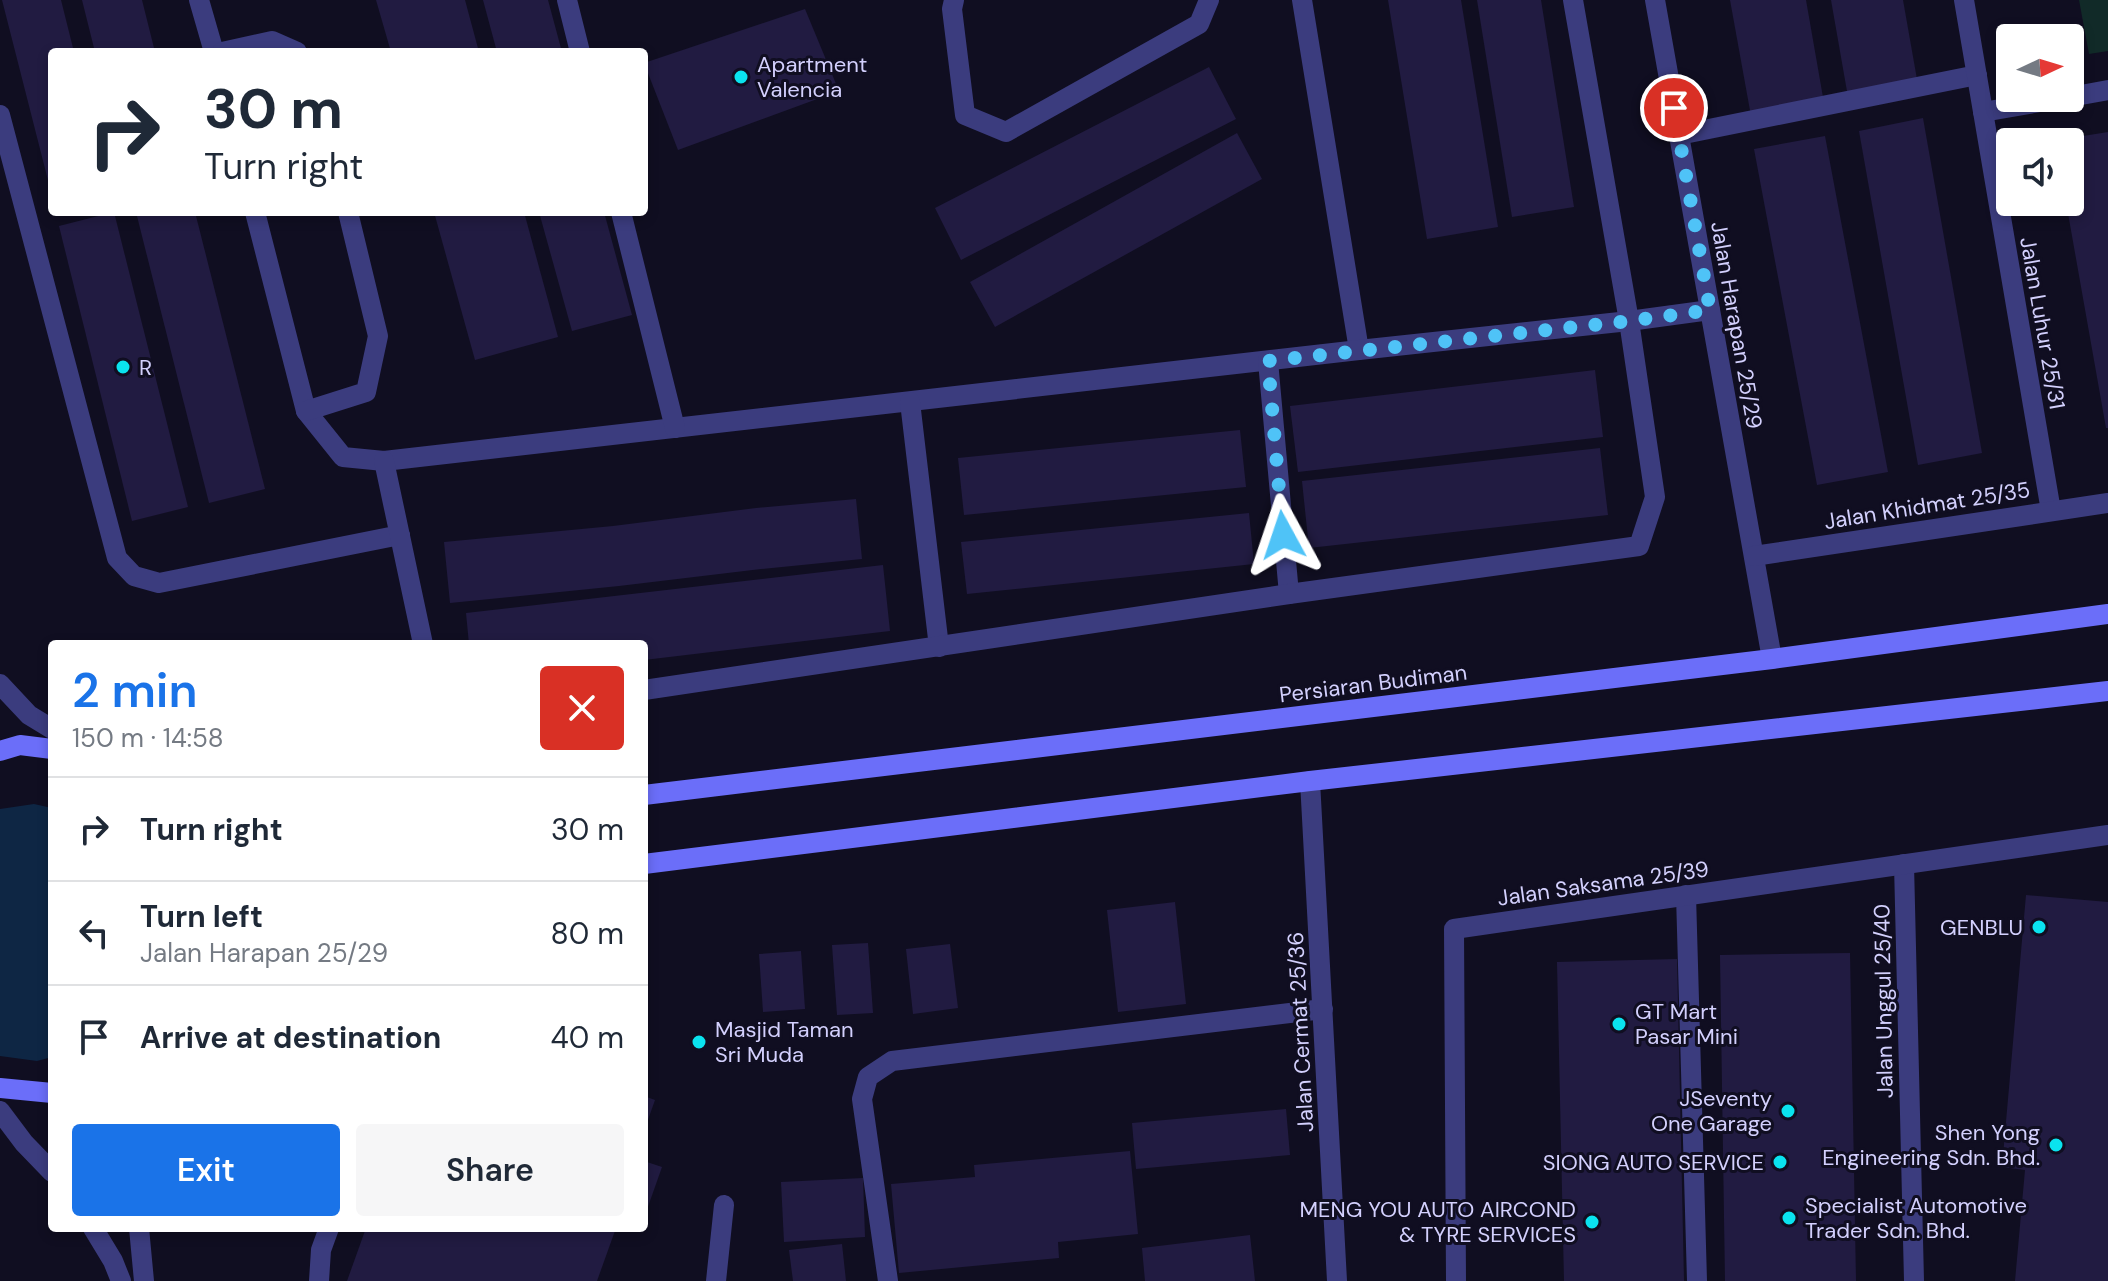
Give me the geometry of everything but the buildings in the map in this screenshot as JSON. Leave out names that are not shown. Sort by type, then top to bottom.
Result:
[{"type":"main road","name":"Persiaran Budiman","points":[[648,795],[1772,659],[2108,614]]},
{"type":"main road","points":[[648,864],[1310,781],[2108,691]]},
{"type":"main road","points":[[0,751],[20,745],[48,748]]},
{"type":"main road","points":[[0,1088],[48,1093]]},
{"type":"street","points":[[199,0],[213,48]]},
{"type":"street","points":[[567,0],[579,48]]},
{"type":"street","points":[[954,0],[952,9],[965,115],[1006,132],[1199,24],[1209,0]]},
{"type":"street","points":[[1302,0],[1359,350]]},
{"type":"street","points":[[648,689],[1289,594],[1639,546],[1655,497],[1629,321],[1573,0]]},
{"type":"street","name":"Jalan Harapan 25/29","points":[[1655,0],[1772,659]]},
{"type":"street","name":"Jalan Luhur 25/31","points":[[1964,0],[2051,511]]},
{"type":"street","points":[[240,48],[272,41],[288,48]]},
{"type":"street","points":[[1679,135],[1977,75]]},
{"type":"street","points":[[2084,94],[2108,90]]},
{"type":"street","points":[[1983,112],[1996,110]]},
{"type":"street","points":[[0,115],[117,558],[134,576],[159,583],[400,535]]},
{"type":"street","points":[[256,216],[306,411],[343,457],[384,461],[1710,310]]},
{"type":"street","points":[[306,411],[366,392],[378,336],[349,216]]},
{"type":"street","points":[[622,216],[675,428]]},
{"type":"street","points":[[1268,361],[1289,594]]},
{"type":"street","points":[[910,402],[939,647]]},
{"type":"street","points":[[384,461],[422,640]]},
{"type":"street","name":"Jalan Khidmat 25/35","points":[[1754,556],[2108,503]]},
{"type":"street","points":[[0,684],[29,715],[48,727]]},
{"type":"street","name":"Jalan Cermat 25/36","points":[[1310,781],[1337,1281]]},
{"type":"street","name":"Jalan Saksama 25/39","points":[[1456,1281],[1454,929],[2108,835]]},
{"type":"street","name":"Jalan Unggul 25/40","points":[[1904,864],[1914,1281]]},
{"type":"street","points":[[1686,895],[1697,1281]]},
{"type":"street","points":[[888,1281],[862,1099],[868,1077],[892,1061],[1323,1009]]},
{"type":"street","points":[[0,1111],[48,1168]]},
{"type":"street","points":[[716,1281],[724,1205]]},
{"type":"street","points":[[95,1232],[121,1281]]},
{"type":"street","points":[[139,1232],[144,1281]]},
{"type":"street","points":[[319,1281],[321,1250],[328,1232]]},
{"type":"green space","points":[[2079,0],[2108,0],[2108,51],[2089,54]]},
{"type":"water","points":[[34,804],[48,807],[48,1058],[37,1061],[0,1056],[0,809]]},
{"type":"place","name":"Apartment Valencia","points":[[741,77]]},
{"type":"place","name":"R","points":[[123,367]]},
{"type":"place","name":"GENBLU","points":[[2039,927]]},
{"type":"place","name":"GT Mart Pasar Mini","points":[[1619,1024]]},
{"type":"place","name":"Masjid Taman Sri Muda","points":[[699,1042]]},
{"type":"place","name":"JSeventy One Garage","points":[[1788,1111]]},
{"type":"place","name":"Shen Yong Engineering Sdn. Bhd.","points":[[2056,1145]]},
{"type":"place","name":"SIONG AUTO SERVICE","points":[[1780,1162]]},
{"type":"place","name":"Specialist Automotive Trader Sdn. Bhd.","points":[[1789,1218]]},
{"type":"place","name":"MENG YOU AUTO AIRCOND & TYRE SERVICES","points":[[1592,1222]]},
{"type":"route","points":[[1283,535],[1268,361],[1710,310],[1674,108]]}]
